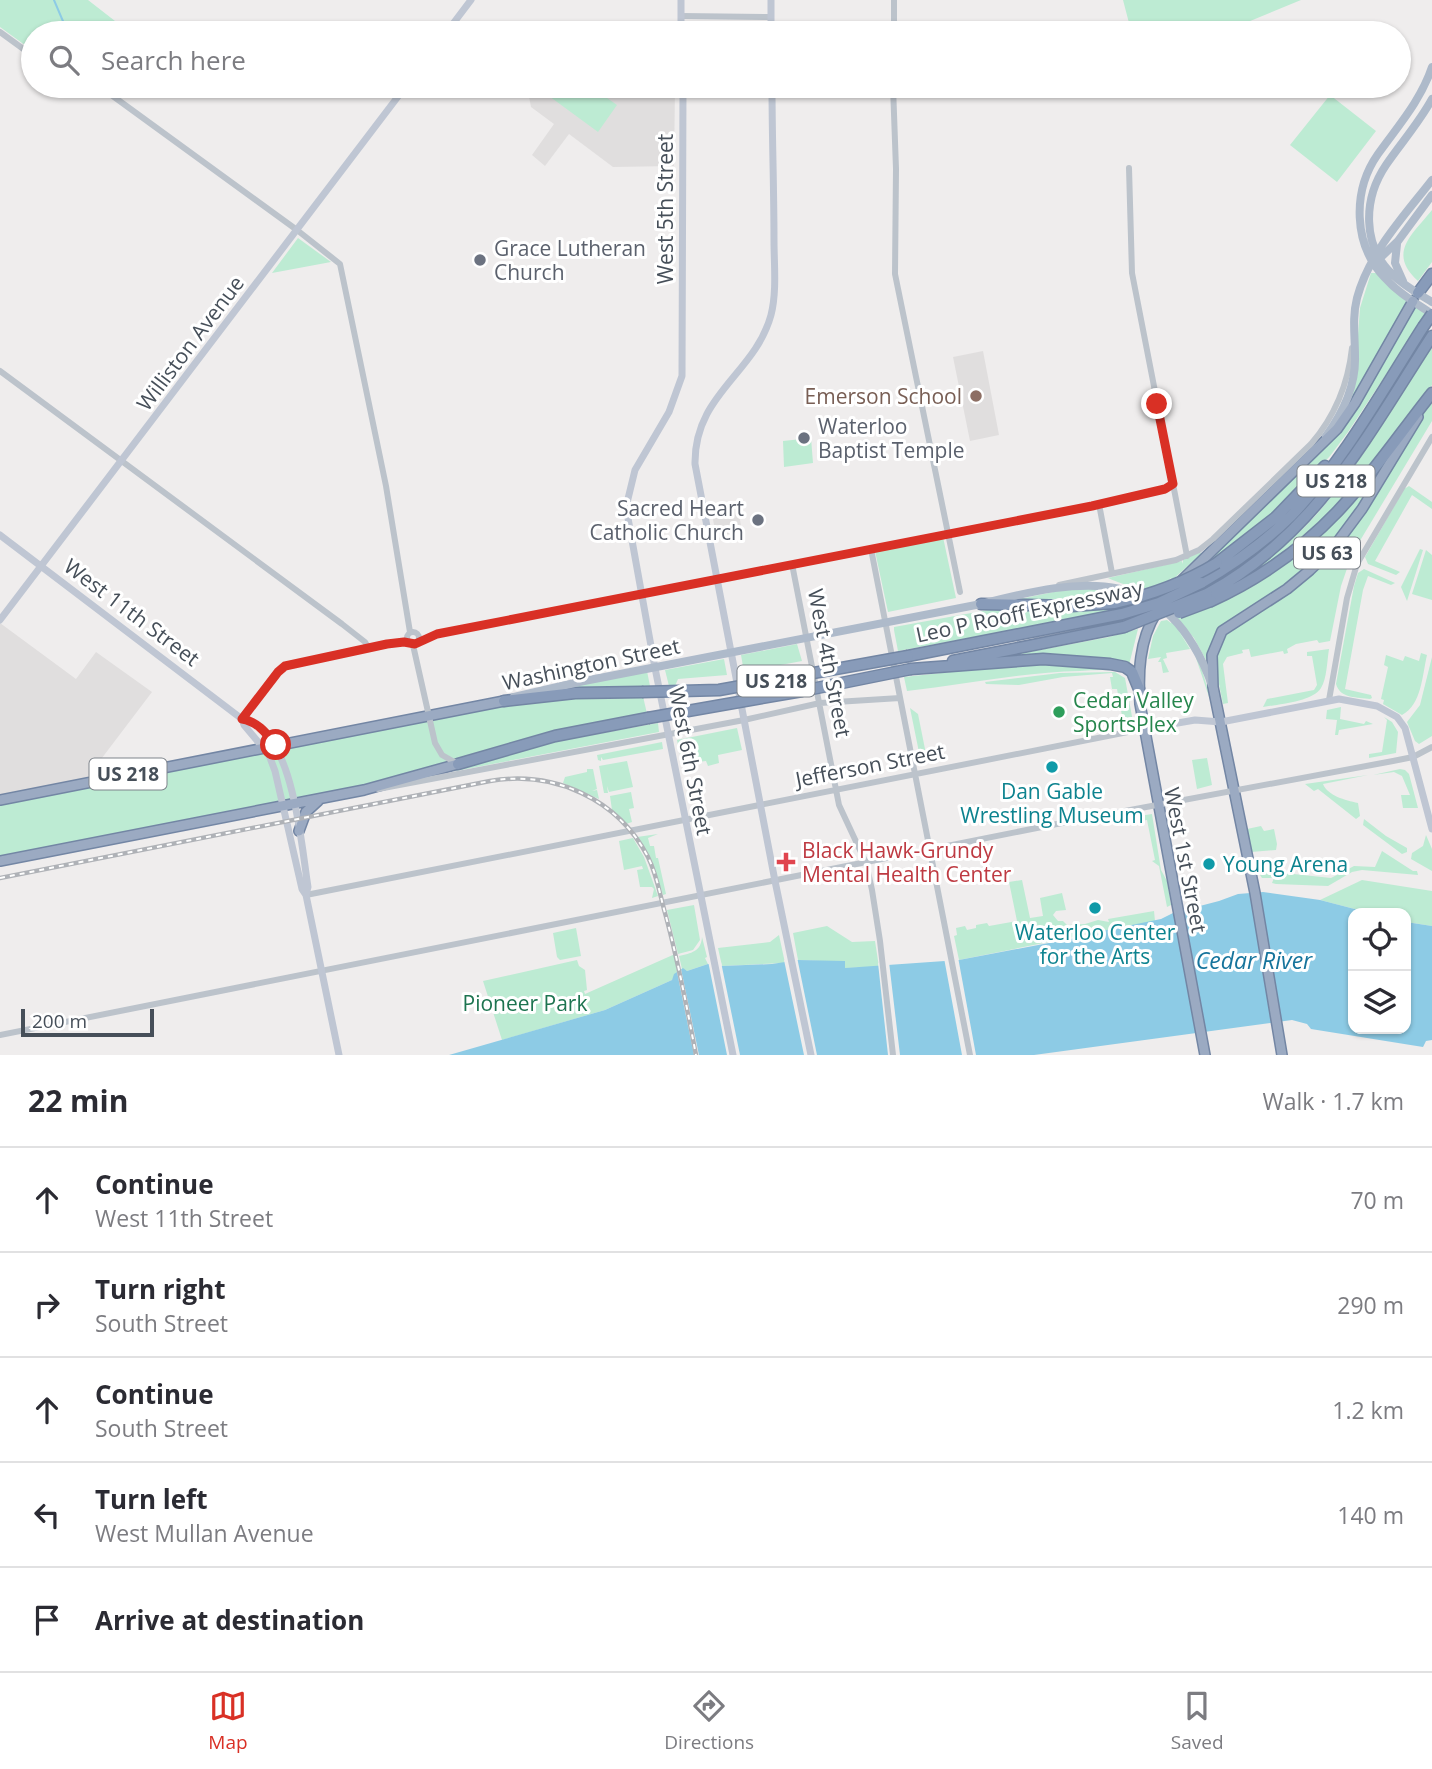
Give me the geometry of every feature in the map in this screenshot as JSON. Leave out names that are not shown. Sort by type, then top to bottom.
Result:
[{"type":"highway","points":[[1416,297],[1432,274]]},
{"type":"highway","name":"West 1st Street","points":[[1205,1055],[1143,729],[1139,689],[1143,647],[1152,621],[1189,572],[1325,443],[1346,417],[1416,297]]},
{"type":"highway","name":"Leo P Rooff Expressway","points":[[504,701],[563,694],[719,690],[1122,614],[1159,603],[1201,583],[1247,555],[1290,517],[1327,474],[1432,314]]},
{"type":"highway","name":"US 218","points":[[1209,598],[1270,552],[1313,510],[1348,466],[1432,336]]},
{"type":"highway","points":[[1209,598],[1262,574],[1312,536],[1353,494],[1432,394]]},
{"type":"highway","name":"US 63","points":[[1282,1055],[1253,885],[1213,687],[1212,655],[1219,636],[1230,624],[1299,579],[1341,538],[1432,394]]},
{"type":"highway","points":[[981,604],[1072,606],[1114,603],[1159,591],[1189,579],[1217,564],[1276,517],[1352,437]]},
{"type":"highway","name":"Leo P Rooff Expressway","points":[[458,764],[555,736],[802,691],[1124,627],[1180,612],[1209,598]]},
{"type":"highway","points":[[911,669],[1023,660],[1069,660],[1125,667],[1132,672],[1139,689]]},
{"type":"highway","name":"Washington Street","points":[[0,800],[504,701]]},
{"type":"highway","name":"US 218","points":[[0,861],[321,799],[458,764]]},
{"type":"highway","points":[[299,831],[306,812],[321,799]]},
{"type":"main road","points":[[455,21],[471,0]]},
{"type":"main road","points":[[681,0],[681,21]]},
{"type":"main road","points":[[771,0],[771,21]]},
{"type":"main road","points":[[1432,67],[1416,101],[1377,156],[1366,178],[1360,206],[1360,226],[1389,283],[1432,302]]},
{"type":"main road","name":"Williston Avenue","points":[[0,620],[397,98]]},
{"type":"main road","name":"West 5th Street","points":[[683,98],[683,333]]},
{"type":"main road","points":[[772,98],[774,295],[768,323],[757,347],[711,404],[697,440],[696,469],[811,1055]]},
{"type":"main road","points":[[1432,99],[1376,183],[1368,220],[1376,258],[1432,314]]},
{"type":"main road","points":[[1299,468],[1329,433],[1345,404],[1355,364],[1353,337],[1357,298],[1376,258],[1395,228],[1432,180]]},
{"type":"main road","points":[[1376,258],[1398,241],[1432,195]]},
{"type":"main road","points":[[1368,220],[1376,232],[1387,233],[1395,228]]},
{"type":"main road","points":[[1398,241],[1395,263],[1405,285]]},
{"type":"main road","name":"West 6th Street","points":[[683,333],[683,366],[677,395],[639,461],[626,507],[655,668],[733,1055]]},
{"type":"main road","name":"West 11th Street","points":[[0,535],[242,719],[250,720],[269,736],[276,745],[286,771],[294,804],[308,887],[306,895]]},
{"type":"main road","points":[[1040,589],[1100,585],[1127,591],[1160,608],[1179,624],[1193,642],[1213,687]]},
{"type":"main road","name":"Washington Street","points":[[504,701],[531,691],[808,639],[981,604],[1040,589]]},
{"type":"main road","name":"Jefferson Street","points":[[1143,729],[1195,720],[1221,722],[1329,700],[1348,700],[1377,706],[1392,714],[1405,728],[1432,829]]},
{"type":"main road","name":"West 11th Street","points":[[242,719],[269,755],[275,771],[302,889],[306,895],[338,1055]]},
{"type":"street","points":[[894,0],[894,21]]},
{"type":"street","points":[[681,16],[771,17]]},
{"type":"street","points":[[0,32],[21,47]]},
{"type":"street","points":[[116,98],[341,264],[433,738],[439,751],[458,764]]},
{"type":"street","points":[[894,98],[895,274],[960,592]]},
{"type":"street","points":[[1129,168],[1132,273],[1187,556]]},
{"type":"street","name":"Washington Street","points":[[1040,589],[1164,563],[1187,556],[1213,539],[1311,444],[1324,428],[1346,383],[1353,337]]},
{"type":"street","points":[[0,371],[350,630],[365,642],[369,649]]},
{"type":"street","points":[[1329,700],[1347,598],[1357,564],[1432,437]]},
{"type":"street","points":[[242,719],[285,666],[413,637],[1099,504],[1165,489],[1173,484]]},
{"type":"street","points":[[1099,504],[1112,573]]},
{"type":"street","points":[[870,549],[970,1055]]},
{"type":"street","name":"West 4th Street","points":[[792,564],[839,805],[866,863],[882,957],[893,1055]]},
{"type":"street","points":[[363,790],[391,788],[820,703],[900,698]]},
{"type":"street","name":"Jefferson Street","points":[[306,895],[1143,729]]},
{"type":"street","points":[[0,1035],[1234,790],[1413,757],[1432,747]]},
{"type":"shaded area","points":[[529,98],[675,98],[674,166],[613,167],[569,134],[545,166],[532,155],[554,124],[531,107]]},
{"type":"shaded area","name":"Emerson School","points":[[983,351],[999,435],[970,441],[953,357]]},
{"type":"shaded area","points":[[737,503],[742,531],[716,536],[711,508]]},
{"type":"shaded area","points":[[0,623],[76,679],[96,652],[152,692],[83,783],[0,800]]},
{"type":"green space","points":[[0,0],[88,0],[115,21],[21,21],[21,42],[0,27]]},
{"type":"green space","points":[[1123,0],[1301,0],[1250,21],[1128,21]]},
{"type":"green space","points":[[552,98],[607,98],[617,105],[598,132]]},
{"type":"green space","points":[[1328,98],[1334,98],[1376,131],[1337,182],[1290,145]]},
{"type":"green space","points":[[1432,210],[1432,262],[1418,281],[1404,262],[1404,253],[1411,236]]},
{"type":"green space","points":[[298,238],[331,262],[272,273]]},
{"type":"green space","points":[[1371,273],[1377,273],[1406,301],[1406,306],[1352,404],[1346,407],[1360,308]]},
{"type":"green space","points":[[1415,306],[1426,314],[1330,456],[1286,503],[1215,560],[1212,556],[1319,452]]},
{"type":"green space","points":[[1432,347],[1432,385],[1358,483],[1309,535],[1265,568],[1230,587],[1275,554],[1316,515],[1363,454]]},
{"type":"green space","points":[[1432,401],[1432,421],[1352,554],[1341,586],[1330,641],[1319,643],[1317,640],[1296,644],[1284,654],[1283,651],[1251,657],[1249,649],[1227,657],[1223,664],[1228,703],[1223,704],[1214,659],[1222,636],[1308,575],[1400,450]]},
{"type":"green space","points":[[1406,429],[1356,512],[1326,549],[1290,582],[1228,622],[1218,633],[1209,660],[1206,660],[1194,638],[1176,617],[1295,554]]},
{"type":"green space","points":[[811,438],[813,463],[784,467],[783,441]]},
{"type":"green space","points":[[1409,486],[1432,502],[1432,509],[1412,495],[1375,561],[1400,572],[1396,575],[1368,564],[1365,557],[1404,489]]},
{"type":"green space","points":[[943,537],[956,598],[888,612],[875,551]]},
{"type":"green space","points":[[1420,549],[1423,550],[1407,601],[1401,587]]},
{"type":"green space","points":[[1426,550],[1432,555],[1432,600],[1412,594]]},
{"type":"green space","points":[[1200,552],[1201,554],[1170,582],[1172,577],[1158,586],[1133,587],[1108,578],[1182,561],[1183,564],[1183,560]]},
{"type":"green space","points":[[1364,569],[1395,583],[1391,585],[1368,576],[1363,590],[1345,689],[1371,695],[1370,699],[1345,695],[1336,684],[1354,586],[1358,573]]},
{"type":"green space","points":[[1094,587],[1128,594],[1078,603],[1005,602],[1068,589]]},
{"type":"green space","points":[[1116,605],[1121,608],[898,651],[894,630],[894,627],[999,608]]},
{"type":"green space","points":[[1167,620],[1171,623],[1173,621],[1193,649],[1202,670],[1211,703],[1195,655],[1178,630],[1190,649],[1166,653],[1167,658],[1163,659],[1169,672],[1163,673],[1161,662],[1158,662],[1161,657],[1148,659],[1153,636],[1161,621]]},
{"type":"green space","points":[[1138,629],[1129,665],[982,661],[1109,637]]},
{"type":"green space","points":[[797,644],[802,661],[744,672],[741,655]]},
{"type":"green space","points":[[1329,649],[1324,679],[1317,693],[1295,702],[1263,707],[1267,699],[1314,690],[1317,685],[1312,656],[1307,656],[1307,652]]},
{"type":"green space","points":[[1421,653],[1427,655],[1420,689],[1414,704],[1402,715],[1383,704],[1384,700],[1381,699],[1388,667],[1384,665],[1386,655],[1403,661],[1405,656],[1419,661]]},
{"type":"green space","points":[[1432,657],[1432,736],[1419,744],[1407,722],[1420,705]]},
{"type":"green space","points":[[724,659],[727,675],[678,679],[675,686],[669,686],[665,670]]},
{"type":"green space","points":[[1044,662],[1121,669],[1126,673],[1104,670],[1058,672],[907,691],[904,677]]},
{"type":"green space","points":[[647,671],[650,686],[569,687]]},
{"type":"green space","points":[[1115,672],[1125,678],[1133,722],[1125,724],[1123,721],[1117,689],[1112,689],[1112,673],[1063,677],[1019,685],[985,682],[1060,673]]},
{"type":"green space","points":[[642,692],[648,718],[555,736],[417,777],[0,862],[0,800],[504,701]]},
{"type":"green space","points":[[1341,707],[1340,719],[1373,724],[1339,730],[1338,735],[1335,735],[1337,720],[1326,719],[1327,710]]},
{"type":"green space","points":[[910,708],[918,714],[926,754],[921,762]]},
{"type":"green space","points":[[1384,717],[1392,722],[1398,732],[1396,753],[1369,758],[1369,754],[1382,752],[1387,720]]},
{"type":"green space","points":[[658,723],[659,732],[451,772],[553,742]]},
{"type":"green space","points":[[737,728],[742,750],[718,755],[719,763],[708,766],[706,761],[682,764],[677,740]]},
{"type":"green space","points":[[662,742],[663,749],[603,760],[601,757],[601,761],[598,760],[597,755]]},
{"type":"green space","points":[[1207,758],[1212,785],[1197,789],[1192,760]]},
{"type":"green space","points":[[627,761],[633,787],[609,792],[607,786],[608,793],[604,793],[599,766]]},
{"type":"green space","points":[[587,769],[593,769],[597,789],[592,791],[597,790],[599,799],[563,783],[565,777],[587,772]]},
{"type":"green space","points":[[1400,769],[1409,774],[1418,808],[1403,808],[1401,795],[1410,795],[1402,776],[1394,772],[1373,775]]},
{"type":"green space","points":[[1368,775],[1323,784],[1333,794],[1358,803],[1360,816],[1356,819],[1318,789],[1314,791],[1305,784]]},
{"type":"green space","points":[[631,792],[634,808],[629,809],[632,822],[626,824],[612,810],[610,796]]},
{"type":"green space","points":[[1152,814],[1161,870],[1167,881],[1171,905],[1167,907],[1159,866],[1152,861],[1155,860],[1147,820],[1127,821],[1127,818]]},
{"type":"green space","points":[[1364,819],[1407,848],[1407,852],[1402,854],[1363,825]]},
{"type":"green space","points":[[1261,826],[1264,831],[1274,829],[1276,850],[1251,852],[1247,829]]},
{"type":"green space","points":[[658,834],[648,838],[658,858],[666,894],[663,895],[652,861],[637,837]]},
{"type":"green space","points":[[1426,835],[1432,849],[1432,871],[1411,859],[1412,853],[1423,846]]},
{"type":"green space","points":[[633,838],[644,857],[658,896],[652,898],[652,887],[640,887],[637,870],[643,869],[642,866],[624,870],[619,841]]},
{"type":"green space","points":[[1382,851],[1417,871],[1418,875],[1362,870],[1352,872],[1328,886],[1276,884],[1272,883],[1274,878],[1262,878],[1260,875],[1261,872],[1269,872],[1269,875],[1274,875],[1275,872],[1331,878],[1354,866],[1375,867]]},
{"type":"green space","points":[[1022,880],[1030,918],[1043,916],[1040,898],[1062,893],[1066,910],[1056,911],[1053,915],[1067,925],[1098,920],[1109,922],[1108,919],[1154,911],[1155,921],[959,960],[954,936],[957,935],[956,928],[965,926],[967,930],[987,923],[989,926],[1017,921],[1009,882]]},
{"type":"green space","points":[[1362,880],[1432,891],[1432,926],[1411,923],[1411,908],[1351,908],[1320,900]]},
{"type":"green space","points":[[694,905],[700,940],[693,950],[678,954],[667,910]]},
{"type":"green space","points":[[827,926],[852,942],[875,941],[879,967],[845,968],[845,962],[798,960],[793,933]]},
{"type":"green space","points":[[576,928],[581,956],[560,960],[557,957],[553,933]]},
{"type":"green space","points":[[779,935],[785,963],[722,966],[718,948],[770,942]]},
{"type":"green space","points":[[702,937],[708,964],[687,971],[682,969],[679,956],[697,949]]},
{"type":"green space","name":"Pioneer Park","points":[[675,954],[677,972],[672,980],[605,1010],[502,1040],[483,981],[577,960],[579,966],[585,970],[585,994]]},
{"type":"water","name":"Cedar River","points":[[1263,892],[1320,900],[1351,908],[1348,908],[1348,1034],[1411,1034],[1411,923],[1432,926],[1432,1040],[1426,1041],[1423,1047],[1311,1029],[1307,1024],[1292,1020],[1034,1055],[449,1055],[605,1010],[672,980],[674,974],[683,968],[687,971],[708,964],[772,964],[798,960],[845,961],[845,968],[959,960],[1161,919],[1238,894]]},
{"type":"pier","points":[[797,957],[817,1055],[804,1055],[784,960]]},
{"type":"pier","points":[[958,957],[976,1055],[962,1055],[944,958]]},
{"type":"pier","points":[[708,961],[721,962],[740,1055],[727,1055]]},
{"type":"pier","points":[[889,962],[900,1055],[888,1055],[878,963]]},
{"type":"pier","points":[[681,969],[699,1055],[694,1055],[677,972]]},
{"type":"waterway","points":[[54,0],[63,21]]},
{"type":"railway","points":[[0,878],[490,781],[537,780],[560,785],[582,793],[620,819],[648,857],[674,948],[696,1055]]},
{"type":"place","name":"Grace Lutheran Church","points":[[480,260]]},
{"type":"place","name":"Emerson School","points":[[976,396]]},
{"type":"place","name":"Waterloo Baptist Temple","points":[[804,438]]},
{"type":"place","name":"Sacred Heart Catholic Church","points":[[758,520]]},
{"type":"place","name":"Cedar Valley SportsPlex","points":[[1059,712]]},
{"type":"place","name":"Dan Gable Wrestling Museum","points":[[1052,767]]},
{"type":"place","name":"Black Hawk-Grundy Mental Health Center","points":[[786,862]]},
{"type":"place","name":"Young Arena","points":[[1209,864]]},
{"type":"place","name":"Waterloo Center for the Arts","points":[[1095,908]]},
{"type":"route","points":[[276,745],[250,720],[242,719],[285,666],[387,644],[408,642],[411,645],[437,634],[1092,506],[1165,489],[1173,484],[1157,404]]}]
